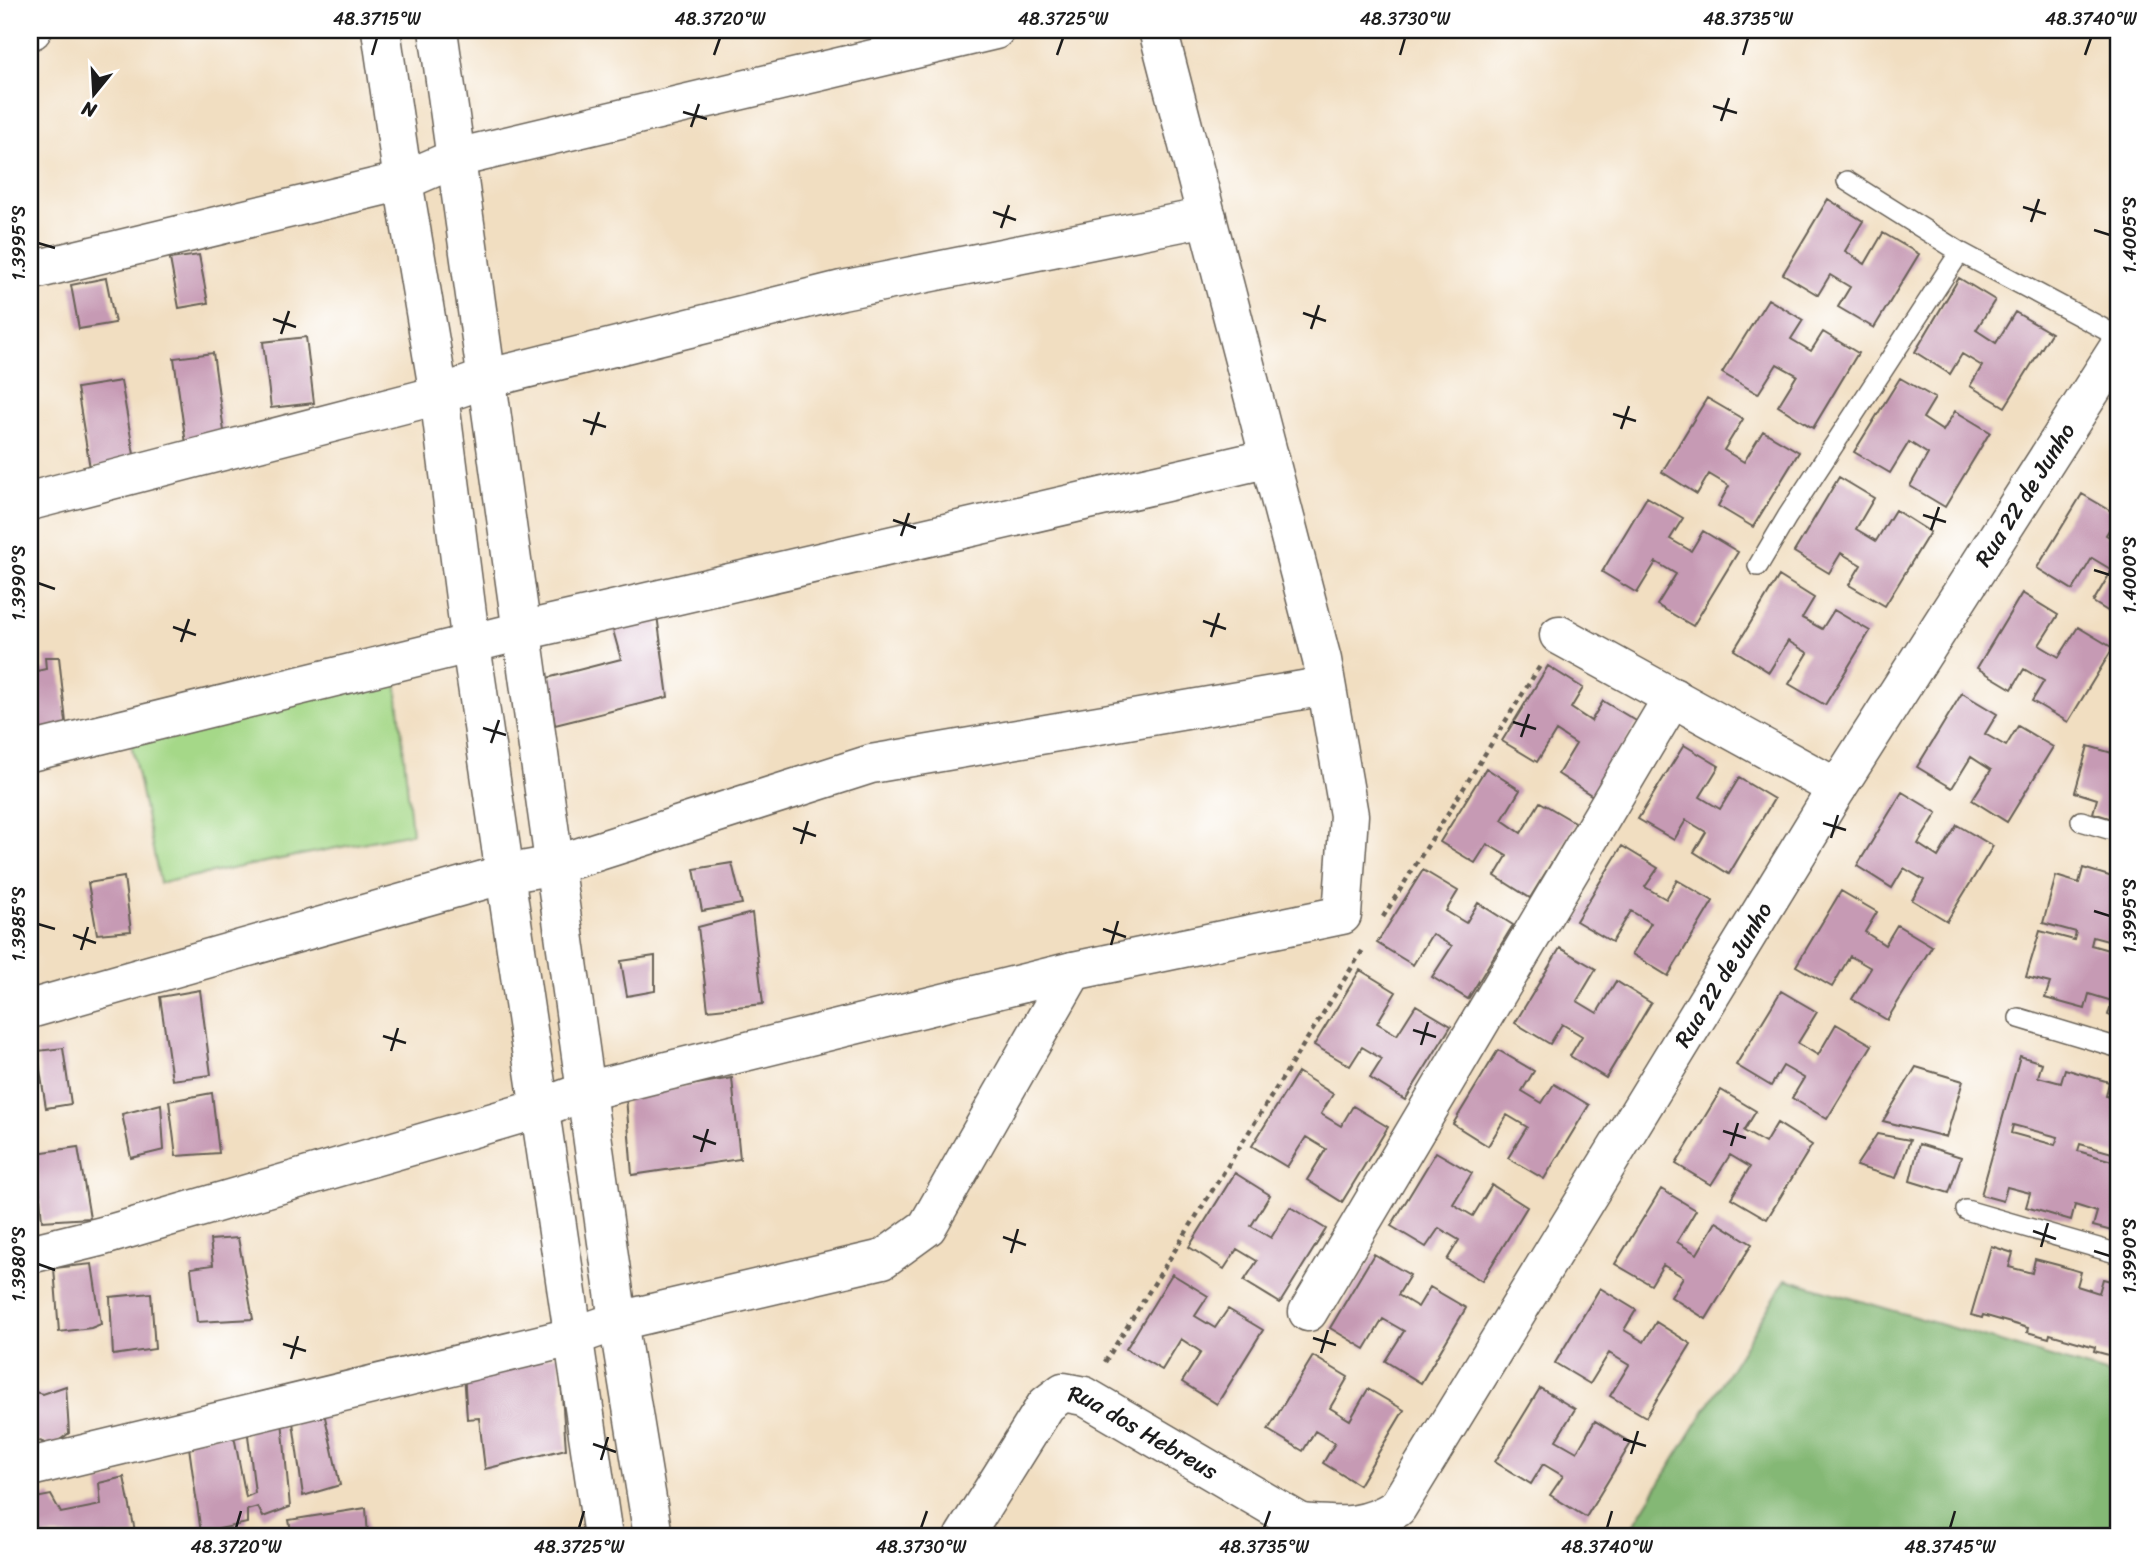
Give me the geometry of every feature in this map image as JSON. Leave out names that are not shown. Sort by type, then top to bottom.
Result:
[{"type":"street","points":[[381,30],[439,396],[471,645],[603,1536]]},
{"type":"street","points":[[438,30],[618,1321],[653,1536]]},
{"type":"street","points":[[30,271],[403,181],[456,158],[995,30]]},
{"type":"street","points":[[30,1254],[103,1236],[538,1109],[586,1091],[1073,971],[1342,915],[1349,815],[1322,660],[1158,30]]},
{"type":"street","points":[[30,501],[439,396],[485,379],[842,290],[1207,217]]},
{"type":"street","name":"Rua 22 de Junho","points":[[1297,1530],[1378,1520],[1397,1508],[1838,788],[2119,347]]},
{"type":"street","points":[[30,752],[522,631],[1270,458]]},
{"type":"street","points":[[1559,635],[1838,788]]},
{"type":"street","points":[[30,1009],[505,874],[555,865],[871,764],[1326,686]]},
{"type":"street","points":[[1308,1312],[1673,697]]},
{"type":"street","points":[[30,1467],[572,1337],[618,1321],[883,1259],[927,1227],[1073,971]]},
{"type":"street","name":"Rua dos Hebreus","points":[[964,1536],[1046,1405],[1063,1392],[1084,1396],[1297,1530]]},
{"type":"lane","points":[[1847,181],[1960,252],[2119,337]]},
{"type":"lane","points":[[1758,566],[1787,517],[1960,252]]},
{"type":"lane","points":[[2081,821],[2119,832]]},
{"type":"lane","points":[[2019,1018],[2119,1048]]},
{"type":"lane","points":[[1966,1209],[2119,1254]]},
{"type":"path","points":[[1376,928],[1559,635]]},
{"type":"path","points":[[1084,1396],[1369,939]]},
{"type":"green space","points":[[396,678],[412,833],[160,883],[130,738]]},
{"type":"green space","points":[[1786,1279],[2119,1377],[2119,1536],[1627,1536]]},
{"type":"building","points":[[1828,199],[1863,221],[1845,251],[1865,264],[1883,233],[1919,254],[1874,328],[1838,307],[1850,287],[1830,275],[1818,295],[1783,274]]},
{"type":"building","points":[[199,255],[208,303],[179,308],[170,259]]},
{"type":"building","points":[[106,278],[115,323],[79,329],[71,285]]},
{"type":"building","points":[[1959,278],[1995,300],[1976,330],[1996,343],[2015,312],[2051,333],[2005,407],[1970,386],[1982,366],[1962,354],[1950,374],[1915,352]]},
{"type":"building","points":[[1768,299],[1803,320],[1791,339],[1811,351],[1823,332],[1858,353],[1813,428],[1778,406],[1797,375],[1777,364],[1758,394],[1722,373]]},
{"type":"building","points":[[306,337],[314,403],[271,408],[263,342]]},
{"type":"building","points":[[213,353],[225,438],[186,444],[174,358]]},
{"type":"building","points":[[1900,378],[1935,398],[1923,418],[1943,431],[1955,411],[1990,432],[1945,507],[1910,486],[1928,454],[1909,442],[1890,473],[1854,452]]},
{"type":"building","points":[[121,381],[135,460],[90,468],[77,388]]},
{"type":"building","points":[[1707,398],[1743,419],[1724,450],[1744,462],[1763,431],[1799,452],[1753,527],[1718,506],[1729,486],[1709,474],[1697,494],[1662,472]]},
{"type":"building","points":[[1839,477],[1874,498],[1856,529],[1876,541],[1895,510],[1930,532],[1885,606],[1849,585],[1861,565],[1841,553],[1829,573],[1794,552]]},
{"type":"building","points":[[2082,494],[2118,515],[2106,535],[2119,543],[2119,618],[2093,602],[2112,570],[2092,558],[2073,590],[2037,568]]},
{"type":"building","points":[[1647,497],[1683,518],[1670,539],[1691,551],[1703,531],[1738,552],[1693,626],[1657,605],[1676,574],[1656,562],[1637,593],[1602,572]]},
{"type":"building","points":[[1779,576],[1814,598],[1802,618],[1822,629],[1834,610],[1870,631],[1825,705],[1789,684],[1808,653],[1788,641],[1769,672],[1734,650]]},
{"type":"building","points":[[2022,593],[2058,615],[2039,645],[2059,657],[2078,627],[2113,648],[2068,722],[2032,701],[2044,681],[2024,669],[2012,689],[1977,668]]},
{"type":"building","points":[[657,615],[668,697],[555,725],[547,678],[621,659],[611,623]]},
{"type":"building","points":[[45,657],[59,657],[67,732],[41,739],[32,672],[46,669]]},
{"type":"building","points":[[1548,666],[1583,688],[1571,708],[1591,721],[1603,701],[1638,722],[1593,796],[1558,774],[1576,744],[1556,731],[1537,762],[1502,741]]},
{"type":"building","points":[[1962,693],[1997,714],[1985,734],[2006,746],[2018,726],[2053,747],[2007,822],[1972,800],[1991,770],[1971,757],[1952,788],[1917,767]]},
{"type":"building","points":[[1684,745],[1719,766],[1700,797],[1720,809],[1739,778],[1774,799],[1729,874],[1694,852],[1706,832],[1686,820],[1674,840],[1638,819]]},
{"type":"building","points":[[2088,746],[2119,755],[2119,821],[2093,813],[2097,799],[2075,792]]},
{"type":"building","points":[[1486,768],[1520,790],[1502,820],[1521,833],[1540,802],[1576,823],[1530,898],[1495,876],[1507,856],[1487,844],[1475,863],[1440,842]]},
{"type":"building","points":[[1902,792],[1937,813],[1918,844],[1938,857],[1957,825],[1993,846],[1947,921],[1912,900],[1924,880],[1904,868],[1892,888],[1857,866]]},
{"type":"building","points":[[1622,846],[1658,868],[1645,887],[1666,899],[1677,880],[1713,901],[1668,976],[1632,954],[1651,923],[1631,911],[1612,942],[1576,921]]},
{"type":"building","points":[[732,863],[742,904],[702,911],[694,869]]},
{"type":"building","points":[[2083,868],[2119,879],[2119,944],[2093,937],[2091,945],[2119,953],[2119,1019],[2108,1015],[2112,1001],[2089,994],[2085,1009],[2045,998],[2050,983],[2026,977],[2040,931],[2074,940],[2076,932],[2043,923],[2056,876],[2079,883]]},
{"type":"building","points":[[1423,870],[1458,891],[1446,911],[1466,923],[1478,903],[1513,925],[1468,999],[1432,977],[1452,946],[1432,934],[1413,965],[1377,943]]},
{"type":"building","points":[[124,877],[131,931],[97,934],[88,883]]},
{"type":"building","points":[[1841,891],[1877,912],[1865,932],[1885,945],[1897,925],[1932,946],[1887,1020],[1852,999],[1871,968],[1850,956],[1832,987],[1796,966]]},
{"type":"building","points":[[752,913],[763,1004],[708,1010],[698,927]]},
{"type":"building","points":[[1560,948],[1596,969],[1577,1001],[1597,1013],[1616,981],[1651,1003],[1606,1078],[1570,1056],[1582,1036],[1562,1024],[1550,1044],[1515,1023]]},
{"type":"building","points":[[655,956],[655,991],[627,996],[621,961]]},
{"type":"building","points":[[1360,970],[1396,992],[1377,1023],[1397,1035],[1416,1005],[1451,1026],[1405,1100],[1370,1078],[1382,1059],[1362,1047],[1350,1066],[1314,1045]]},
{"type":"building","points":[[200,990],[211,1075],[172,1080],[160,997]]},
{"type":"building","points":[[1781,991],[1817,1012],[1798,1043],[1818,1055],[1836,1024],[1872,1045],[1827,1119],[1792,1098],[1804,1078],[1783,1066],[1771,1086],[1736,1065]]},
{"type":"building","points":[[63,1048],[71,1104],[46,1108],[37,1051]]},
{"type":"building","points":[[1498,1050],[1534,1071],[1522,1091],[1542,1103],[1554,1084],[1589,1105],[1544,1179],[1508,1158],[1527,1127],[1507,1115],[1488,1146],[1453,1124]]},
{"type":"building","points":[[2020,1056],[2042,1063],[2038,1077],[2061,1083],[2065,1069],[2109,1082],[2106,1096],[2119,1100],[2119,1155],[2080,1144],[2078,1151],[2119,1163],[2119,1233],[2093,1226],[2097,1212],[2075,1205],[2071,1220],[2026,1207],[2030,1193],[2007,1187],[2003,1201],[1981,1195]],"holes":[[[2013,1125],[2058,1137],[2055,1145],[2011,1133]]]},
{"type":"building","points":[[1916,1067],[1963,1081],[1946,1137],[1883,1121]]},
{"type":"building","points":[[1298,1072],[1333,1094],[1321,1114],[1341,1126],[1353,1106],[1388,1127],[1342,1202],[1307,1180],[1326,1149],[1306,1137],[1287,1167],[1252,1146]]},
{"type":"building","points":[[732,1078],[740,1159],[632,1175],[626,1096]]},
{"type":"building","points":[[1721,1090],[1756,1111],[1744,1131],[1765,1143],[1777,1123],[1812,1145],[1767,1219],[1731,1198],[1750,1167],[1730,1155],[1711,1185],[1676,1164]]},
{"type":"building","points":[[212,1093],[219,1153],[176,1156],[169,1101]]},
{"type":"building","points":[[161,1104],[164,1150],[131,1158],[122,1114]]},
{"type":"building","points":[[1877,1134],[1910,1140],[1896,1178],[1856,1166]]},
{"type":"building","points":[[1919,1144],[1961,1157],[1949,1193],[1910,1181]]},
{"type":"building","points":[[78,1147],[90,1218],[42,1221],[36,1153]]},
{"type":"building","points":[[1436,1152],[1472,1173],[1453,1204],[1473,1216],[1492,1185],[1527,1207],[1482,1281],[1447,1260],[1459,1240],[1439,1228],[1426,1247],[1391,1226]]},
{"type":"building","points":[[1235,1173],[1270,1195],[1251,1226],[1271,1238],[1290,1207],[1326,1229],[1280,1303],[1244,1281],[1257,1261],[1237,1249],[1224,1269],[1189,1247]]},
{"type":"building","points":[[1661,1189],[1696,1210],[1677,1242],[1697,1254],[1716,1222],[1752,1244],[1706,1319],[1671,1297],[1683,1277],[1663,1265],[1651,1285],[1615,1264]]},
{"type":"building","points":[[238,1238],[253,1319],[197,1322],[191,1268],[213,1265],[210,1240]]},
{"type":"building","points":[[1991,1246],[2013,1253],[2009,1267],[2032,1273],[2035,1259],[2058,1265],[2081,1272],[2077,1286],[2099,1293],[2103,1279],[2119,1283],[2119,1354],[2117,1353],[2116,1357],[2094,1351],[2095,1347],[2050,1334],[2049,1338],[2027,1332],[2028,1328],[1983,1315],[1982,1318],[1971,1315]]},
{"type":"building","points":[[1374,1254],[1410,1275],[1398,1295],[1418,1307],[1430,1287],[1466,1308],[1421,1383],[1385,1361],[1404,1331],[1383,1319],[1365,1349],[1330,1328]]},
{"type":"building","points":[[92,1264],[101,1324],[59,1332],[54,1268]]},
{"type":"building","points":[[1172,1274],[1208,1296],[1195,1316],[1215,1328],[1228,1309],[1263,1330],[1217,1404],[1182,1382],[1201,1352],[1181,1339],[1162,1370],[1126,1349]]},
{"type":"building","points":[[1600,1288],[1636,1310],[1624,1330],[1644,1342],[1656,1322],[1691,1344],[1646,1417],[1610,1396],[1629,1365],[1609,1353],[1590,1384],[1555,1363]]},
{"type":"building","points":[[151,1293],[155,1349],[113,1355],[110,1297]]},
{"type":"building","points":[[559,1355],[566,1449],[485,1469],[479,1418],[467,1419],[464,1371]]},
{"type":"building","points":[[1313,1356],[1348,1377],[1330,1408],[1350,1420],[1368,1389],[1404,1410],[1359,1485],[1323,1463],[1335,1443],[1315,1431],[1303,1451],[1268,1430]]},
{"type":"building","points":[[66,1386],[69,1433],[52,1446],[30,1437],[30,1391],[43,1394]]},
{"type":"building","points":[[1540,1388],[1575,1409],[1556,1440],[1577,1452],[1595,1421],[1631,1443],[1586,1517],[1550,1495],[1563,1476],[1543,1464],[1531,1484],[1495,1462]]},
{"type":"building","points":[[323,1408],[340,1485],[303,1496],[292,1415]]},
{"type":"building","points":[[282,1420],[290,1507],[263,1517],[258,1507],[247,1510],[247,1523],[201,1533],[188,1440],[233,1431],[246,1497],[255,1493],[247,1427]]},
{"type":"building","points":[[124,1477],[136,1536],[30,1536],[30,1499],[51,1495],[61,1513],[101,1505],[99,1483]]},
{"type":"building","points":[[366,1508],[368,1536],[292,1536],[289,1520]]}]
